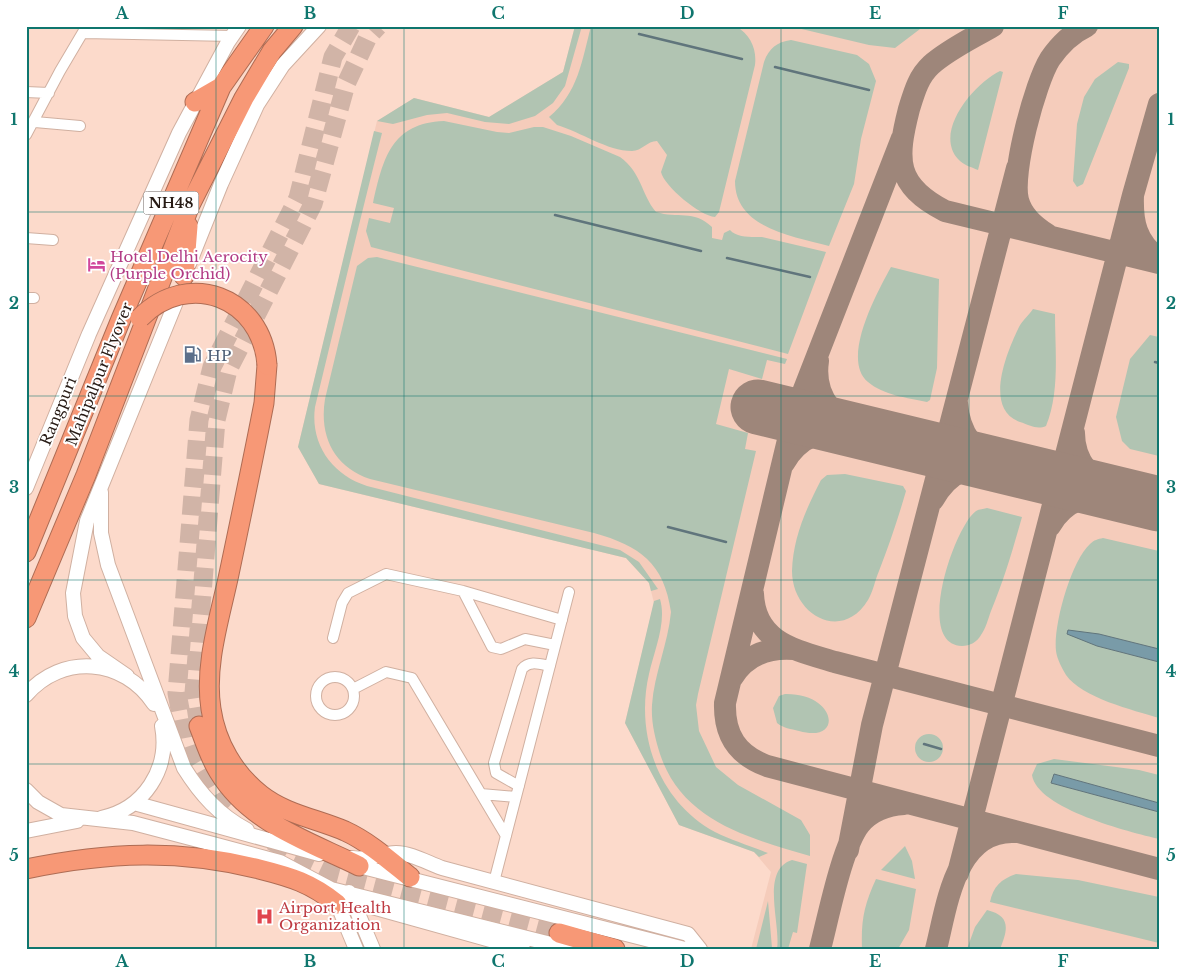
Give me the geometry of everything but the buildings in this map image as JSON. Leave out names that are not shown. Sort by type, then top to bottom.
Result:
[{"type":"highway","name":"NH48","points":[[221,87],[264,26]]},
{"type":"highway","name":"NH48","points":[[190,205],[244,98],[272,51],[293,26]]},
{"type":"highway","points":[[195,102],[221,87]]},
{"type":"highway","name":"Mahipalpur Flyover","points":[[26,552],[121,319],[221,87]]},
{"type":"highway","points":[[184,276],[190,205]]},
{"type":"highway","name":"Mahipalpur Flyover","points":[[26,618],[94,478],[190,205]]},
{"type":"highway","points":[[26,587],[114,366],[140,318],[166,299],[198,293],[220,298],[247,316],[260,334],[266,354],[266,385],[251,471],[215,639],[210,690],[214,724],[227,756],[237,771],[262,796],[276,805],[346,831],[410,877]]},
{"type":"highway","points":[[199,726],[218,771],[248,807],[287,832],[359,866]]},
{"type":"highway","points":[[26,869],[76,858],[179,854],[228,861],[298,879],[341,896]]},
{"type":"highway","points":[[559,933],[615,949]]},
{"type":"main road","points":[[26,831],[107,816],[134,803],[154,781],[161,763],[164,743],[162,723],[153,703],[146,692],[90,648],[78,628],[73,605],[94,478],[184,276],[221,184],[257,105],[283,65],[319,26]]},
{"type":"main road","name":"Rangpuri","points":[[26,488],[89,334],[195,102],[236,31]]},
{"type":"main road","points":[[94,478],[101,533],[108,565],[184,768],[197,790],[215,808],[233,823],[270,842]]},
{"type":"main road","points":[[26,695],[42,680],[53,673],[78,666],[103,667],[127,676]]},
{"type":"main road","points":[[26,790],[49,809],[68,816],[133,823],[280,862],[311,876],[341,896],[519,948]]},
{"type":"main road","points":[[134,803],[359,866],[410,877],[685,949]]},
{"type":"main road","points":[[334,854],[370,859],[396,853],[412,856],[442,868],[688,934],[700,949]]},
{"type":"main road","points":[[341,896],[356,949]]},
{"type":"main road","points":[[341,896],[373,949]]},
{"type":"main road","points":[[341,896],[579,949]]},
{"type":"street","points":[[26,136],[60,71],[85,30],[236,31]]},
{"type":"street","points":[[26,92],[49,93]]},
{"type":"street","points":[[35,122],[80,126]]},
{"type":"street","points":[[26,238],[53,240]]},
{"type":"street","points":[[334,638],[342,603],[348,594],[382,575],[390,574],[463,591],[562,620]]},
{"type":"street","points":[[463,591],[492,647],[501,648],[525,639],[555,645]]},
{"type":"street","points":[[494,882],[570,592]]},
{"type":"street","points":[[517,792],[496,773],[494,763],[522,669],[525,665],[532,663],[550,666]]},
{"type":"street","points":[[353,689],[386,672],[412,678],[506,836]]},
{"type":"street","points":[[482,794],[517,792]]},
{"type":"shaded area","points":[[575,26],[1159,26],[1159,949],[751,949],[771,872],[754,852],[679,825],[625,723],[654,603],[649,583],[626,558],[319,484],[298,447],[377,121],[414,98],[489,117],[563,72]]},
{"type":"green space","points":[[575,26],[582,26],[565,86],[553,103],[535,116],[509,124],[485,122],[447,113],[427,115],[393,124],[377,121],[414,98],[489,117],[563,72]]},
{"type":"green space","points":[[591,26],[736,26],[752,42],[755,53],[755,65],[719,212],[715,217],[701,212],[692,206],[669,185],[661,172],[667,155],[657,141],[653,141],[636,151],[613,148],[557,125],[549,117],[567,98],[573,87],[578,76]]},
{"type":"green space","points":[[789,26],[924,26],[895,48],[869,45]]},
{"type":"green space","points":[[791,40],[857,55],[869,64],[876,81],[861,139],[854,184],[829,246],[784,234],[756,220],[745,210],[738,197],[735,181],[764,62],[774,46]]},
{"type":"green space","points":[[1118,62],[1129,64],[1129,68],[1083,184],[1077,187],[1073,181],[1077,124],[1084,97],[1095,79]]},
{"type":"green space","points":[[1000,71],[1003,72],[978,170],[958,159],[952,148],[950,135],[960,109],[969,97],[979,86]]},
{"type":"green space","points":[[444,121],[509,133],[534,127],[543,127],[571,136],[620,157],[627,163],[633,170],[656,212],[692,216],[705,221],[712,227],[712,238],[722,240],[724,233],[730,230],[741,236],[762,237],[826,252],[788,354],[371,247],[366,231],[369,218],[390,223],[394,208],[373,203],[381,172],[392,146],[412,128],[426,123]]},
{"type":"green space","points":[[374,131],[382,133],[315,407],[314,421],[316,433],[326,456],[343,474],[367,486],[620,550],[639,562],[658,589],[651,591],[649,583],[626,558],[319,484],[298,447]]},
{"type":"green space","points":[[377,257],[787,359],[785,364],[767,360],[762,379],[729,369],[716,424],[748,433],[745,449],[756,451],[696,705],[699,731],[716,767],[738,785],[801,820],[810,835],[810,856],[764,842],[720,823],[701,811],[684,796],[670,777],[658,748],[652,711],[655,682],[671,612],[668,595],[662,581],[656,569],[647,559],[624,544],[594,533],[370,479],[357,474],[338,458],[327,437],[324,425],[325,399],[357,266],[368,258]]},
{"type":"green space","points":[[891,267],[939,279],[937,368],[930,400],[927,402],[881,390],[868,382],[860,371],[858,358],[864,325]]},
{"type":"green space","points":[[1033,309],[1055,314],[1055,385],[1046,426],[1039,427],[1033,427],[1020,422],[1009,415],[1003,405],[1000,393],[1004,365],[1014,338],[1020,325]]},
{"type":"green space","points":[[1150,335],[1159,337],[1159,456],[1130,449],[1122,441],[1116,417],[1130,359]]},
{"type":"green space","points":[[845,474],[903,486],[906,491],[890,542],[868,600],[857,613],[845,620],[833,621],[820,618],[809,611],[800,600],[794,587],[792,571],[795,547],[801,524],[821,480],[827,475]]},
{"type":"green space","points":[[987,508],[1022,517],[1012,553],[984,629],[975,642],[962,646],[948,641],[941,627],[940,607],[943,584],[949,560],[967,521],[976,511]]},
{"type":"green space","points":[[1103,538],[1159,551],[1159,649],[1099,634],[1067,633],[1097,646],[1159,662],[1159,718],[1122,707],[1084,690],[1066,675],[1057,657],[1057,626],[1070,579],[1083,552],[1090,544]]},
{"type":"green space","points":[[660,599],[662,608],[661,627],[645,697],[645,720],[655,764],[665,784],[679,803],[695,819],[721,835],[768,853],[759,857],[754,852],[679,825],[625,723],[654,601]]},
{"type":"green space","points":[[785,694],[802,696],[815,701],[824,709],[828,717],[828,725],[823,731],[813,733],[779,725],[773,708],[779,696]]},
{"type":"green space","points":[[929,734],[939,738],[943,748],[939,758],[929,762],[919,758],[915,748],[919,738]]},
{"type":"green space","points":[[1054,759],[1139,770],[1159,775],[1159,803],[1054,774],[1051,783],[1159,812],[1159,839],[1107,825],[1067,808],[1050,798],[1038,787],[1032,775],[1037,764]]},
{"type":"green space","points":[[905,846],[912,861],[915,879],[881,870]]},
{"type":"green space","points":[[792,860],[807,864],[797,933],[793,932],[788,949],[777,949],[774,886],[782,866]]},
{"type":"green space","points":[[1016,874],[1078,880],[1159,897],[1159,943],[990,902],[998,884]]},
{"type":"green space","points":[[876,879],[916,889],[909,930],[898,949],[862,949],[864,913]]},
{"type":"green space","points":[[768,901],[772,948],[756,949]]},
{"type":"green space","points":[[987,910],[1004,920],[1006,929],[1000,949],[967,949],[975,927]]},
{"type":"water","points":[[1068,630],[1099,634],[1159,649],[1159,662],[1097,646],[1067,634]]},
{"type":"water","points":[[1054,774],[1159,803],[1159,812],[1051,783]]},
{"type":"waterway","points":[[639,34],[742,59]]},
{"type":"waterway","points":[[775,67],[869,90]]},
{"type":"waterway","points":[[555,215],[701,251]]},
{"type":"waterway","points":[[727,258],[810,277]]},
{"type":"waterway","points":[[1155,362],[1159,363]]},
{"type":"waterway","points":[[668,527],[726,542]]},
{"type":"waterway","points":[[924,744],[941,749]]},
{"type":"taxiway","points":[[993,26],[938,59],[920,80],[909,109],[902,143],[901,157],[908,181],[916,191],[945,211],[1159,263]]},
{"type":"taxiway","points":[[1047,234],[1029,220],[1022,211],[1018,200],[1018,170],[1021,150],[1031,107],[1050,59],[1066,40],[1087,26]]},
{"type":"taxiway","points":[[1159,104],[1133,195],[1133,214],[1137,231],[1145,246],[1159,259]]},
{"type":"taxiway","points":[[902,138],[794,415],[725,703],[725,714],[730,734],[740,750],[767,766],[1159,869]]},
{"type":"taxiway","points":[[848,850],[872,725],[1017,168]]},
{"type":"taxiway","points":[[958,873],[1133,195]]},
{"type":"taxiway","points":[[818,361],[817,373],[819,384],[827,404],[842,420],[862,432]]},
{"type":"taxiway","points":[[957,403],[961,424],[970,441],[983,455],[1001,466]]},
{"type":"taxiway","points":[[784,463],[797,446],[805,440],[823,433],[854,430]]},
{"type":"taxiway","points":[[1074,433],[1077,453],[1086,469],[1099,483],[1116,494]]},
{"type":"taxiway","points":[[933,500],[947,481],[962,471],[971,468],[1003,466]]},
{"type":"taxiway","points":[[1050,526],[1063,510],[1079,500],[1098,495],[1118,494]]},
{"type":"taxiway","points":[[753,594],[755,610],[761,624],[780,642],[792,648],[835,662],[1159,746]]},
{"type":"taxiway","points":[[732,678],[744,663],[758,654],[775,649],[794,649]]},
{"type":"taxiway","points":[[820,949],[831,902],[853,834],[864,819],[874,812],[886,807],[904,804]]},
{"type":"taxiway","points":[[936,949],[950,893],[966,857],[978,843],[994,835],[1014,832]]},
{"type":"runway","points":[[758,407],[1159,504]]},
{"type":"tunnel","points":[[226,810],[216,801],[193,762],[186,741],[177,693],[199,420],[212,367],[298,198],[333,57],[351,26]]},
{"type":"tunnel","points":[[199,726],[194,693],[216,420],[228,370],[313,204],[346,84],[368,37],[378,26]]},
{"type":"tunnel","points":[[272,841],[293,854],[333,873],[559,933]]},
{"type":"place","name":"Hotel Delhi Aerocity (Purple Orchid)","points":[[96,265]]},
{"type":"place","name":"HP","points":[[193,355]]},
{"type":"place","name":"Airport Health Organization","points":[[265,916]]}]
